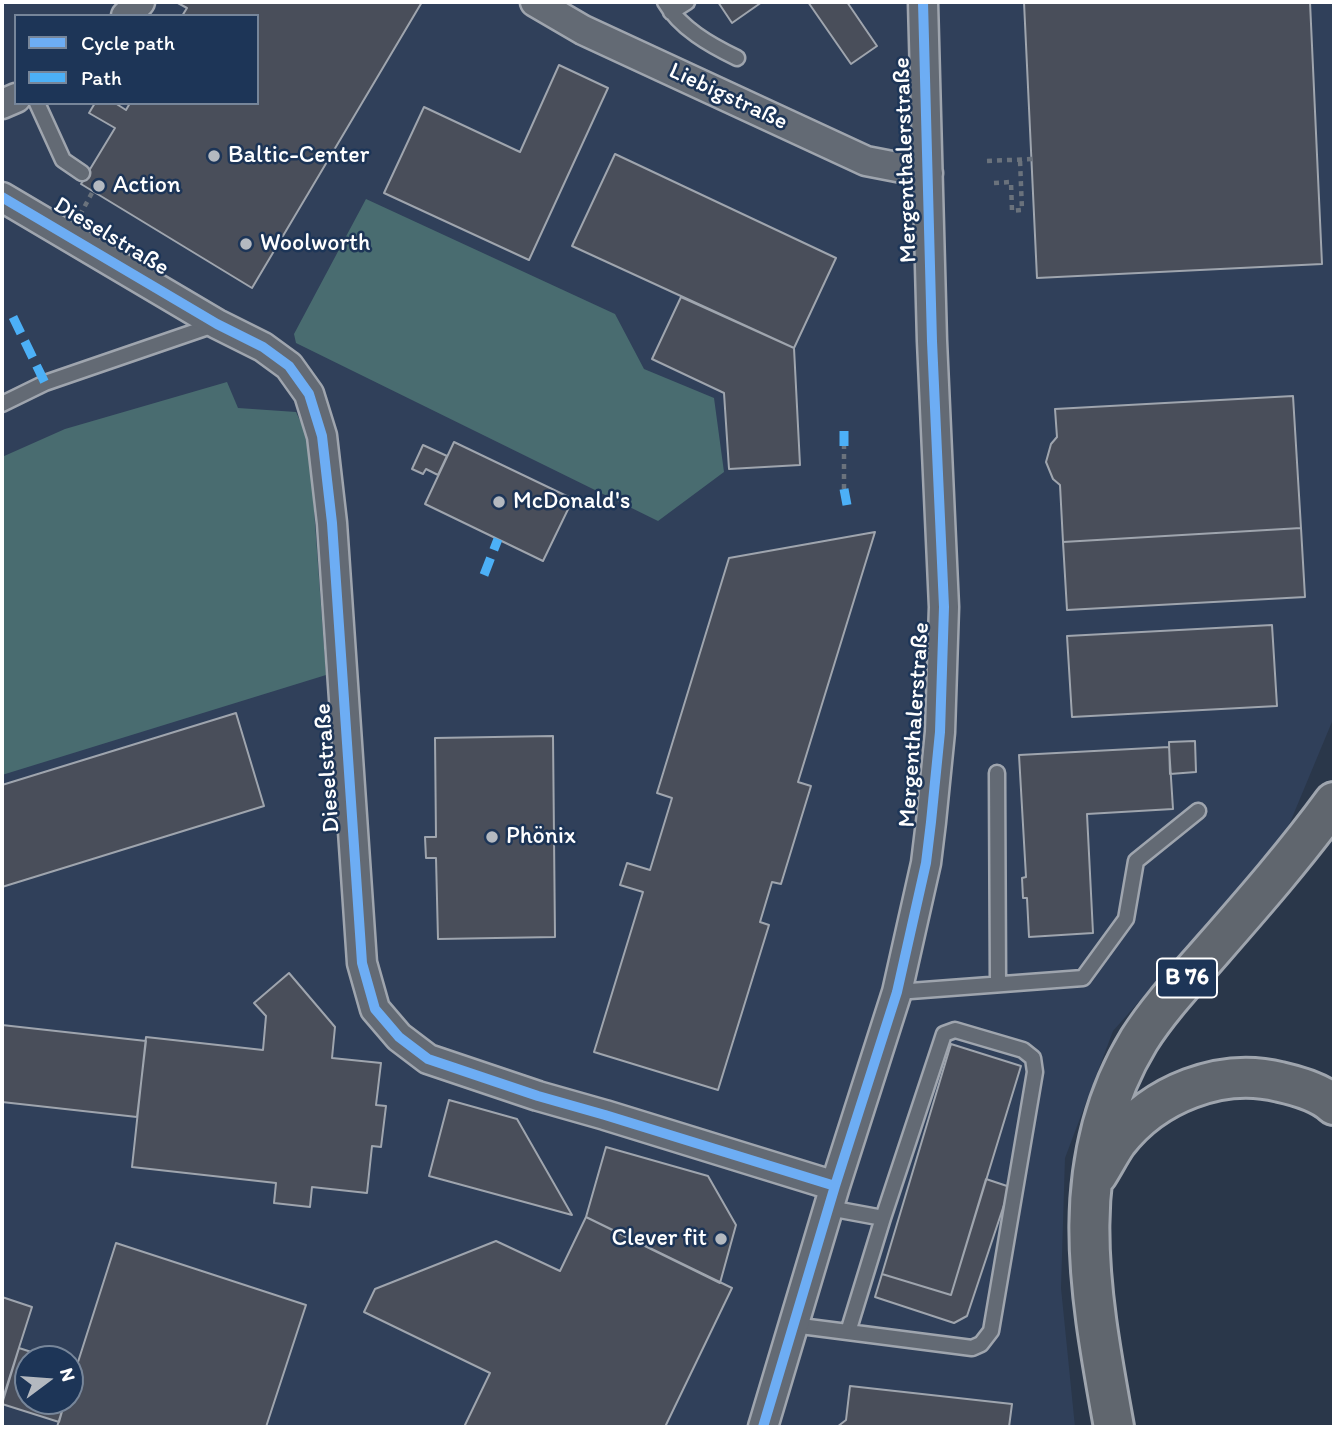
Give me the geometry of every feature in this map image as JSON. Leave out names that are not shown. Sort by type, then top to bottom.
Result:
[{"type":"highway","name":"B 76","points":[[1114,1427],[1094,1316],[1090,1275],[1088,1207],[1101,1122],[1120,1074],[1140,1039],[1166,1003],[1298,851],[1334,802]]},
{"type":"highway","name":"B 76","points":[[1092,1182],[1118,1142],[1139,1120],[1181,1091],[1223,1079],[1266,1078],[1327,1098],[1334,1105]]},
{"type":"street","name":"Liebigstraße","points":[[535,2],[583,30],[866,161],[928,173]]},
{"type":"street","name":"Mergenthalerstraße","points":[[763,1427],[897,992],[926,863],[940,732],[944,607],[932,341],[923,2]]},
{"type":"street","name":"Dieselstraße","points":[[2,197],[216,324],[263,346],[289,366],[309,394],[322,436],[332,523],[362,963],[375,1009],[398,1037],[428,1059],[605,1115],[832,1197]]},
{"type":"lane","points":[[668,7],[687,2]]},
{"type":"lane","points":[[668,7],[704,41],[737,58]]},
{"type":"lane","points":[[38,105],[63,160],[82,173]]},
{"type":"lane","points":[[2,404],[45,383],[216,324]]},
{"type":"lane","points":[[997,773],[998,984]]},
{"type":"lane","points":[[897,992],[1083,978],[1126,919],[1136,861],[1198,811]]},
{"type":"lane","points":[[793,1325],[972,1348],[981,1344],[991,1331],[1035,1072],[1033,1058],[1023,1050],[955,1030],[944,1034],[848,1332]]},
{"type":"lane","points":[[832,1197],[883,1218]]},
{"type":"path","points":[[987,161],[1032,159]]},
{"type":"path","points":[[994,183],[1011,182],[1012,211],[1022,210],[1020,160]]},
{"type":"path","points":[[844,446],[844,489]]},
{"type":"shaded area","points":[[2,2],[1334,2],[1334,717],[1284,837],[1113,1031],[1065,1158],[1061,1288],[1075,1427],[2,1427]]},
{"type":"green space","points":[[366,199],[615,314],[644,369],[714,398],[724,472],[658,521],[296,343],[294,334]]},
{"type":"green space","points":[[227,382],[238,408],[296,412],[309,440],[326,675],[2,775],[2,457],[65,429]]},
{"type":"building","name":"Baltic-Center","points":[[176,2],[422,2],[252,288],[81,184],[115,128],[89,113],[94,105],[118,105],[126,110],[129,105],[259,105],[259,14],[183,14],[187,8]]},
{"type":"building","points":[[718,2],[762,2],[732,23]]},
{"type":"building","points":[[808,2],[847,2],[877,46],[851,64]]},
{"type":"building","points":[[1024,2],[1310,2],[1322,264],[1037,278]]},
{"type":"building","points":[[559,65],[608,88],[529,260],[384,193],[424,107],[520,152]]},
{"type":"building","points":[[615,154],[836,258],[794,348],[572,246]]},
{"type":"building","points":[[681,297],[794,348],[800,465],[729,469],[724,393],[652,359]]},
{"type":"building","points":[[1293,396],[1301,528],[1063,542],[1060,485],[1053,479],[1046,462],[1051,444],[1057,437],[1055,409]]},
{"type":"building","name":"McDonald's","points":[[454,442],[573,499],[543,561],[425,504]]},
{"type":"building","points":[[423,445],[447,456],[438,475],[426,469],[423,474],[412,469]]},
{"type":"building","points":[[1301,528],[1305,597],[1067,610],[1063,542]]},
{"type":"building","points":[[875,532],[798,782],[811,786],[781,884],[772,882],[760,922],[769,925],[718,1090],[594,1052],[643,892],[620,885],[627,863],[650,870],[672,798],[657,793],[729,558]]},
{"type":"building","points":[[1272,625],[1277,706],[1072,717],[1067,636]]},
{"type":"building","points":[[236,713],[264,806],[2,887],[2,785]]},
{"type":"building","name":"Phönix","points":[[553,736],[555,937],[438,939],[436,858],[426,858],[425,837],[436,837],[435,738]]},
{"type":"building","points":[[1195,741],[1196,772],[1170,774],[1169,742]]},
{"type":"building","points":[[1169,747],[1173,809],[1087,814],[1093,933],[1029,937],[1027,898],[1023,898],[1022,878],[1026,877],[1019,755]]},
{"type":"building","points":[[289,973],[335,1027],[332,1058],[381,1063],[376,1105],[386,1106],[381,1147],[372,1146],[367,1193],[312,1187],[310,1207],[274,1203],[276,1183],[132,1167],[146,1037],[263,1050],[266,1016],[254,1003]]},
{"type":"building","points":[[2,1025],[146,1041],[137,1117],[2,1102]]},
{"type":"building","points":[[951,1044],[1021,1066],[951,1295],[882,1274]]},
{"type":"building","points":[[449,1100],[517,1119],[572,1215],[429,1176]]},
{"type":"building","points":[[606,1147],[708,1176],[736,1225],[720,1283],[586,1217]]},
{"type":"building","points":[[986,1179],[1010,1187],[967,1316],[954,1323],[875,1297],[882,1274],[951,1295]]},
{"type":"building","points":[[586,1217],[732,1288],[665,1427],[464,1427],[490,1373],[364,1312],[375,1289],[496,1241],[560,1271]]},
{"type":"building","points":[[116,1243],[306,1305],[266,1427],[57,1427],[61,1415],[84,1415],[83,1345]]},
{"type":"building","points":[[2,1297],[32,1307],[20,1345],[14,1345],[14,1363],[2,1401]]},
{"type":"building","points":[[14,1364],[14,1408],[2,1404]]},
{"type":"building","points":[[850,1386],[1012,1404],[1009,1427],[837,1427],[846,1420]]},
{"type":"building","points":[[37,1415],[61,1415],[59,1422]]},
{"type":"marked path","points":[[13,317],[45,383]]},
{"type":"marked path","points":[[844,431],[844,446]]},
{"type":"marked path","points":[[844,489],[847,505]]},
{"type":"marked path","points":[[484,575],[498,539]]},
{"type":"cycle path","points":[[763,1427],[835,1186],[897,992],[926,863],[931,822],[940,732],[944,607],[932,341],[923,2]]},
{"type":"cycle path","points":[[2,197],[217,324],[263,347],[289,366],[309,394],[322,436],[332,523],[362,963],[375,1009],[399,1037],[428,1059],[538,1096],[835,1186]]},
{"type":"place","name":"Baltic-Center","points":[[214,156]]},
{"type":"place","name":"Action","points":[[99,186]]},
{"type":"place","name":"Woolworth","points":[[246,244]]},
{"type":"place","name":"McDonald's","points":[[499,502]]},
{"type":"place","name":"Phönix","points":[[492,837]]},
{"type":"place","name":"Clever fit","points":[[721,1239]]}]
